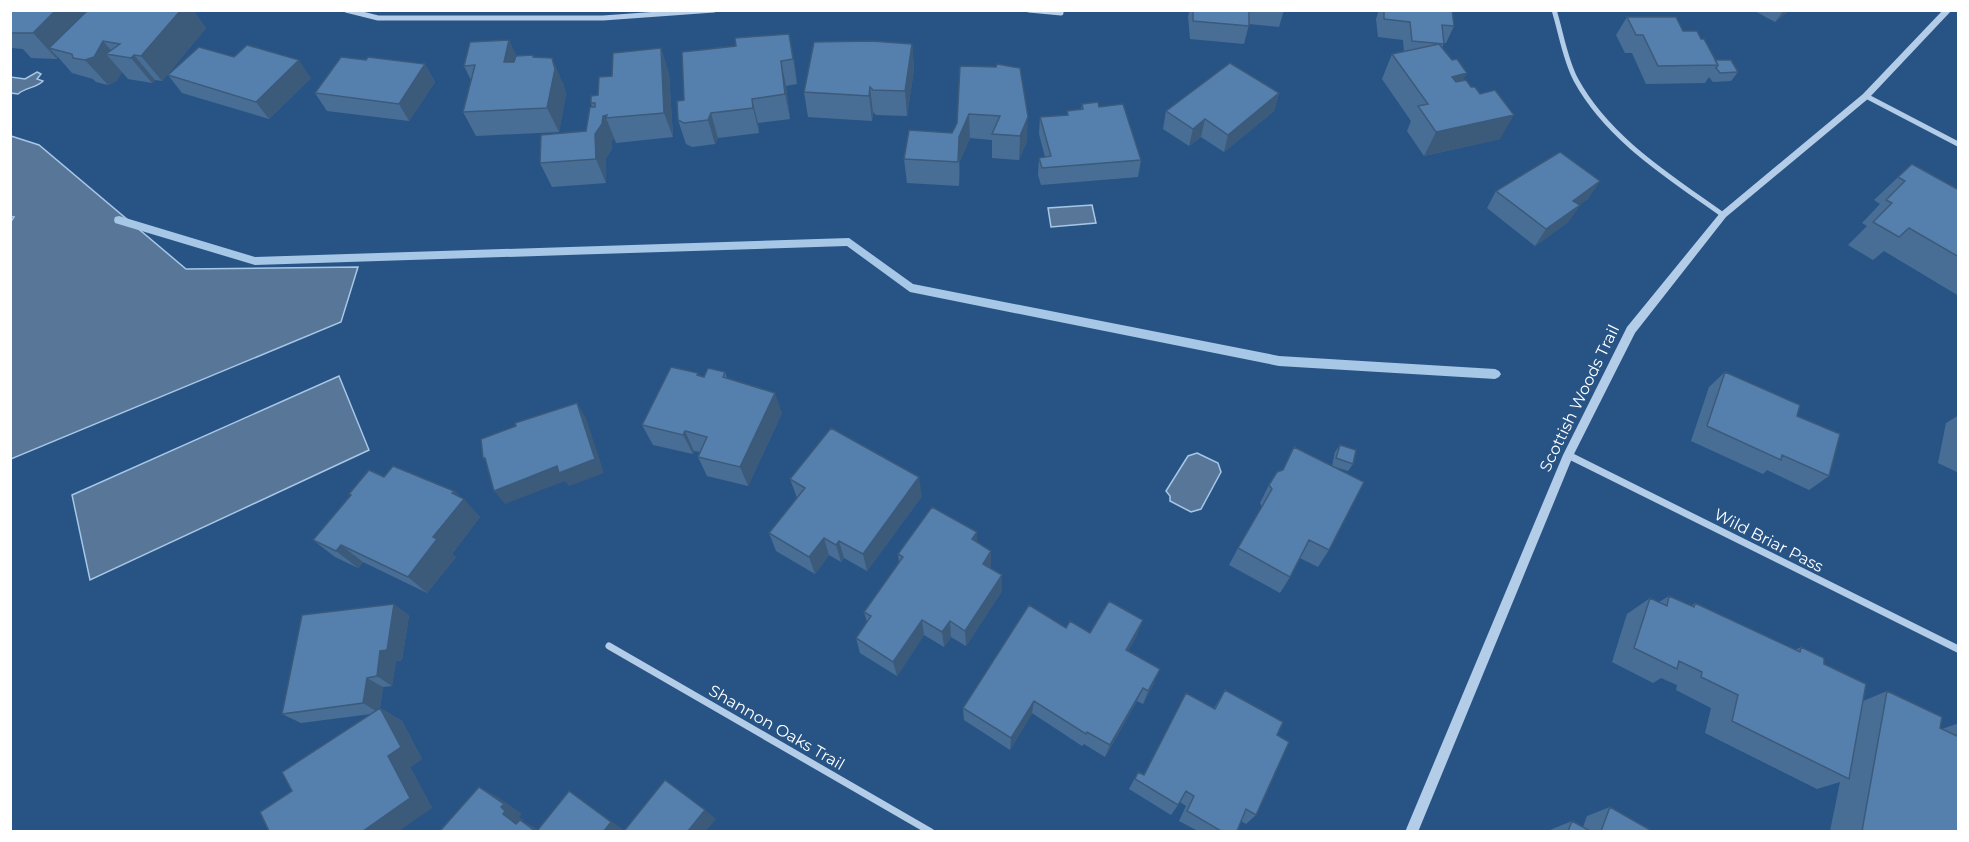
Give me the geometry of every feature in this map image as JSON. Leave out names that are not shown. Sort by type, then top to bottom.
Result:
[{"type":"street","points":[[346,10],[378,18],[603,18],[714,10]]},
{"type":"street","points":[[603,18],[607,10]]},
{"type":"street","points":[[1029,10],[1061,12]]},
{"type":"street","points":[[1554,10],[1575,79],[1598,111],[1636,152],[1723,215]]},
{"type":"street","name":"Scottish Woods Trail","points":[[1411,831],[1568,455],[1631,330],[1723,215],[1866,96],[1948,10]]},
{"type":"street","points":[[1866,96],[1959,144]]},
{"type":"street","name":"Wild Briar Pass","points":[[1568,455],[1959,649]]},
{"type":"street","name":"Shannon Oaks Trail","points":[[609,646],[931,831]]},
{"type":"water","points":[[37,72],[41,74],[37,79],[43,81],[41,83],[18,94],[11,93],[11,77],[25,79]]},
{"type":"water","points":[[11,136],[39,145],[186,269],[358,267],[341,322],[11,459],[10,223],[14,217],[10,216]]},
{"type":"water","points":[[1092,205],[1096,223],[1051,227],[1048,208]]},
{"type":"water","points":[[339,376],[369,450],[90,580],[72,495]]},
{"type":"water","points":[[1197,453],[1218,463],[1221,472],[1201,509],[1191,512],[1170,501],[1170,496],[1166,491],[1188,456]]},
{"type":"building","points":[[10,10],[56,10],[33,33],[10,33]]},
{"type":"building","points":[[88,10],[181,10],[141,56],[134,55],[131,58],[106,54],[120,44],[103,41],[94,57],[85,60],[73,58],[72,54],[49,48]]},
{"type":"building","points":[[1193,10],[1249,10],[1249,26],[1193,21]]},
{"type":"building","points":[[1384,10],[1452,10],[1454,26],[1442,25],[1444,44],[1412,41],[1410,22],[1384,19]]},
{"type":"building","points":[[1627,17],[1676,17],[1683,31],[1697,31],[1701,39],[1704,39],[1718,65],[1658,66],[1643,35],[1636,35]]},
{"type":"building","points":[[789,34],[793,59],[781,61],[785,94],[752,99],[753,108],[711,113],[708,120],[684,123],[678,120],[677,101],[684,100],[682,52],[736,46],[735,38]]},
{"type":"building","points":[[509,40],[504,62],[514,62],[516,56],[533,55],[533,57],[552,58],[555,69],[547,108],[463,112],[475,65],[464,66],[470,42]]},
{"type":"building","points":[[872,41],[912,44],[905,91],[873,90],[870,87],[869,96],[804,92],[814,42]]},
{"type":"building","points":[[1439,44],[1452,60],[1457,59],[1467,73],[1452,77],[1456,82],[1466,80],[1480,94],[1495,90],[1514,115],[1436,132],[1418,106],[1428,104],[1392,54]]},
{"type":"building","points":[[247,45],[299,60],[256,102],[168,75],[199,47],[234,57]]},
{"type":"building","points":[[661,48],[664,113],[606,118],[607,115],[603,116],[602,124],[595,134],[596,159],[540,163],[541,135],[586,131],[590,107],[595,107],[595,103],[591,103],[591,96],[598,95],[599,77],[612,76],[613,53]]},
{"type":"building","points":[[341,57],[366,60],[368,57],[425,64],[399,104],[315,93]]},
{"type":"building","points":[[1715,60],[1731,60],[1738,72],[1720,73],[1716,68],[1718,65]]},
{"type":"building","points":[[1230,63],[1279,93],[1228,135],[1205,119],[1193,129],[1166,111]]},
{"type":"building","points":[[997,64],[1020,68],[1028,117],[1020,136],[992,134],[1000,116],[969,114],[959,137],[958,162],[904,159],[909,130],[952,133],[957,123],[960,66],[996,67]]},
{"type":"building","points":[[1098,102],[1099,107],[1123,104],[1141,160],[1042,168],[1039,158],[1051,156],[1040,117],[1068,115],[1067,111],[1083,109],[1082,104]]},
{"type":"building","points":[[1560,152],[1600,181],[1573,201],[1580,205],[1546,229],[1496,191]]},
{"type":"building","points":[[1912,164],[1959,190],[1959,257],[1909,228],[1899,237],[1873,222],[1892,203],[1886,200],[1905,181],[1898,177]]},
{"type":"building","points":[[671,367],[698,373],[697,375],[704,377],[708,368],[725,372],[723,377],[775,393],[740,467],[698,457],[707,437],[685,431],[683,435],[642,425]]},
{"type":"building","points":[[1725,372],[1800,405],[1797,416],[1840,434],[1829,476],[1782,455],[1781,460],[1707,426]]},
{"type":"building","points":[[577,403],[595,459],[559,473],[557,466],[494,491],[485,458],[483,458],[481,439],[516,426],[515,423]]},
{"type":"building","points":[[831,428],[919,477],[863,554],[839,541],[836,545],[824,538],[809,557],[769,533],[805,488],[790,479]]},
{"type":"building","points":[[1340,445],[1356,450],[1353,464],[1336,458]]},
{"type":"building","points":[[1294,447],[1364,482],[1329,550],[1309,540],[1290,577],[1238,548],[1272,489],[1269,485],[1277,472],[1283,470]]},
{"type":"building","points":[[393,466],[454,491],[452,493],[464,499],[433,537],[437,539],[408,577],[341,545],[336,551],[313,540],[369,470],[384,477]]},
{"type":"building","points":[[932,507],[977,532],[972,539],[991,551],[983,564],[1002,575],[965,631],[950,621],[942,632],[922,620],[893,662],[856,638],[871,616],[864,612],[903,557],[898,554]]},
{"type":"building","points":[[1669,596],[1694,607],[1695,603],[1800,652],[1801,647],[1824,658],[1824,664],[1866,684],[1849,779],[1732,721],[1738,695],[1701,677],[1702,672],[1679,661],[1677,669],[1634,648],[1650,598],[1667,606]]},
{"type":"building","points":[[1109,601],[1143,620],[1126,650],[1160,669],[1148,691],[1143,688],[1110,745],[1087,732],[1086,734],[1034,701],[1011,738],[963,708],[1029,605],[1066,628],[1070,621],[1090,633]]},
{"type":"building","points":[[394,604],[387,650],[380,651],[377,676],[367,678],[363,703],[282,714],[302,615]]},
{"type":"building","points":[[1225,690],[1283,722],[1277,735],[1289,742],[1256,815],[1246,809],[1237,831],[1221,831],[1187,811],[1194,796],[1186,791],[1178,805],[1135,779],[1138,772],[1144,775],[1186,693],[1215,709]]},
{"type":"building","points":[[1887,691],[1942,717],[1940,728],[1959,737],[1959,831],[1862,831]]},
{"type":"building","points":[[380,708],[401,747],[388,756],[410,798],[363,831],[269,831],[260,812],[292,791],[282,772]]},
{"type":"building","points":[[665,780],[705,810],[688,831],[624,831]]},
{"type":"building","points":[[479,787],[504,804],[501,807],[505,811],[503,814],[516,824],[520,820],[535,831],[440,831]]},
{"type":"building","points":[[569,791],[611,822],[604,831],[537,831]]},
{"type":"building","points":[[1610,807],[1652,831],[1601,831]]},
{"type":"building","points":[[1572,821],[1590,831],[1568,831]]},
{"type":"waterway","points":[[119,220],[255,261],[849,242],[910,288],[1279,361],[1495,374]]}]
